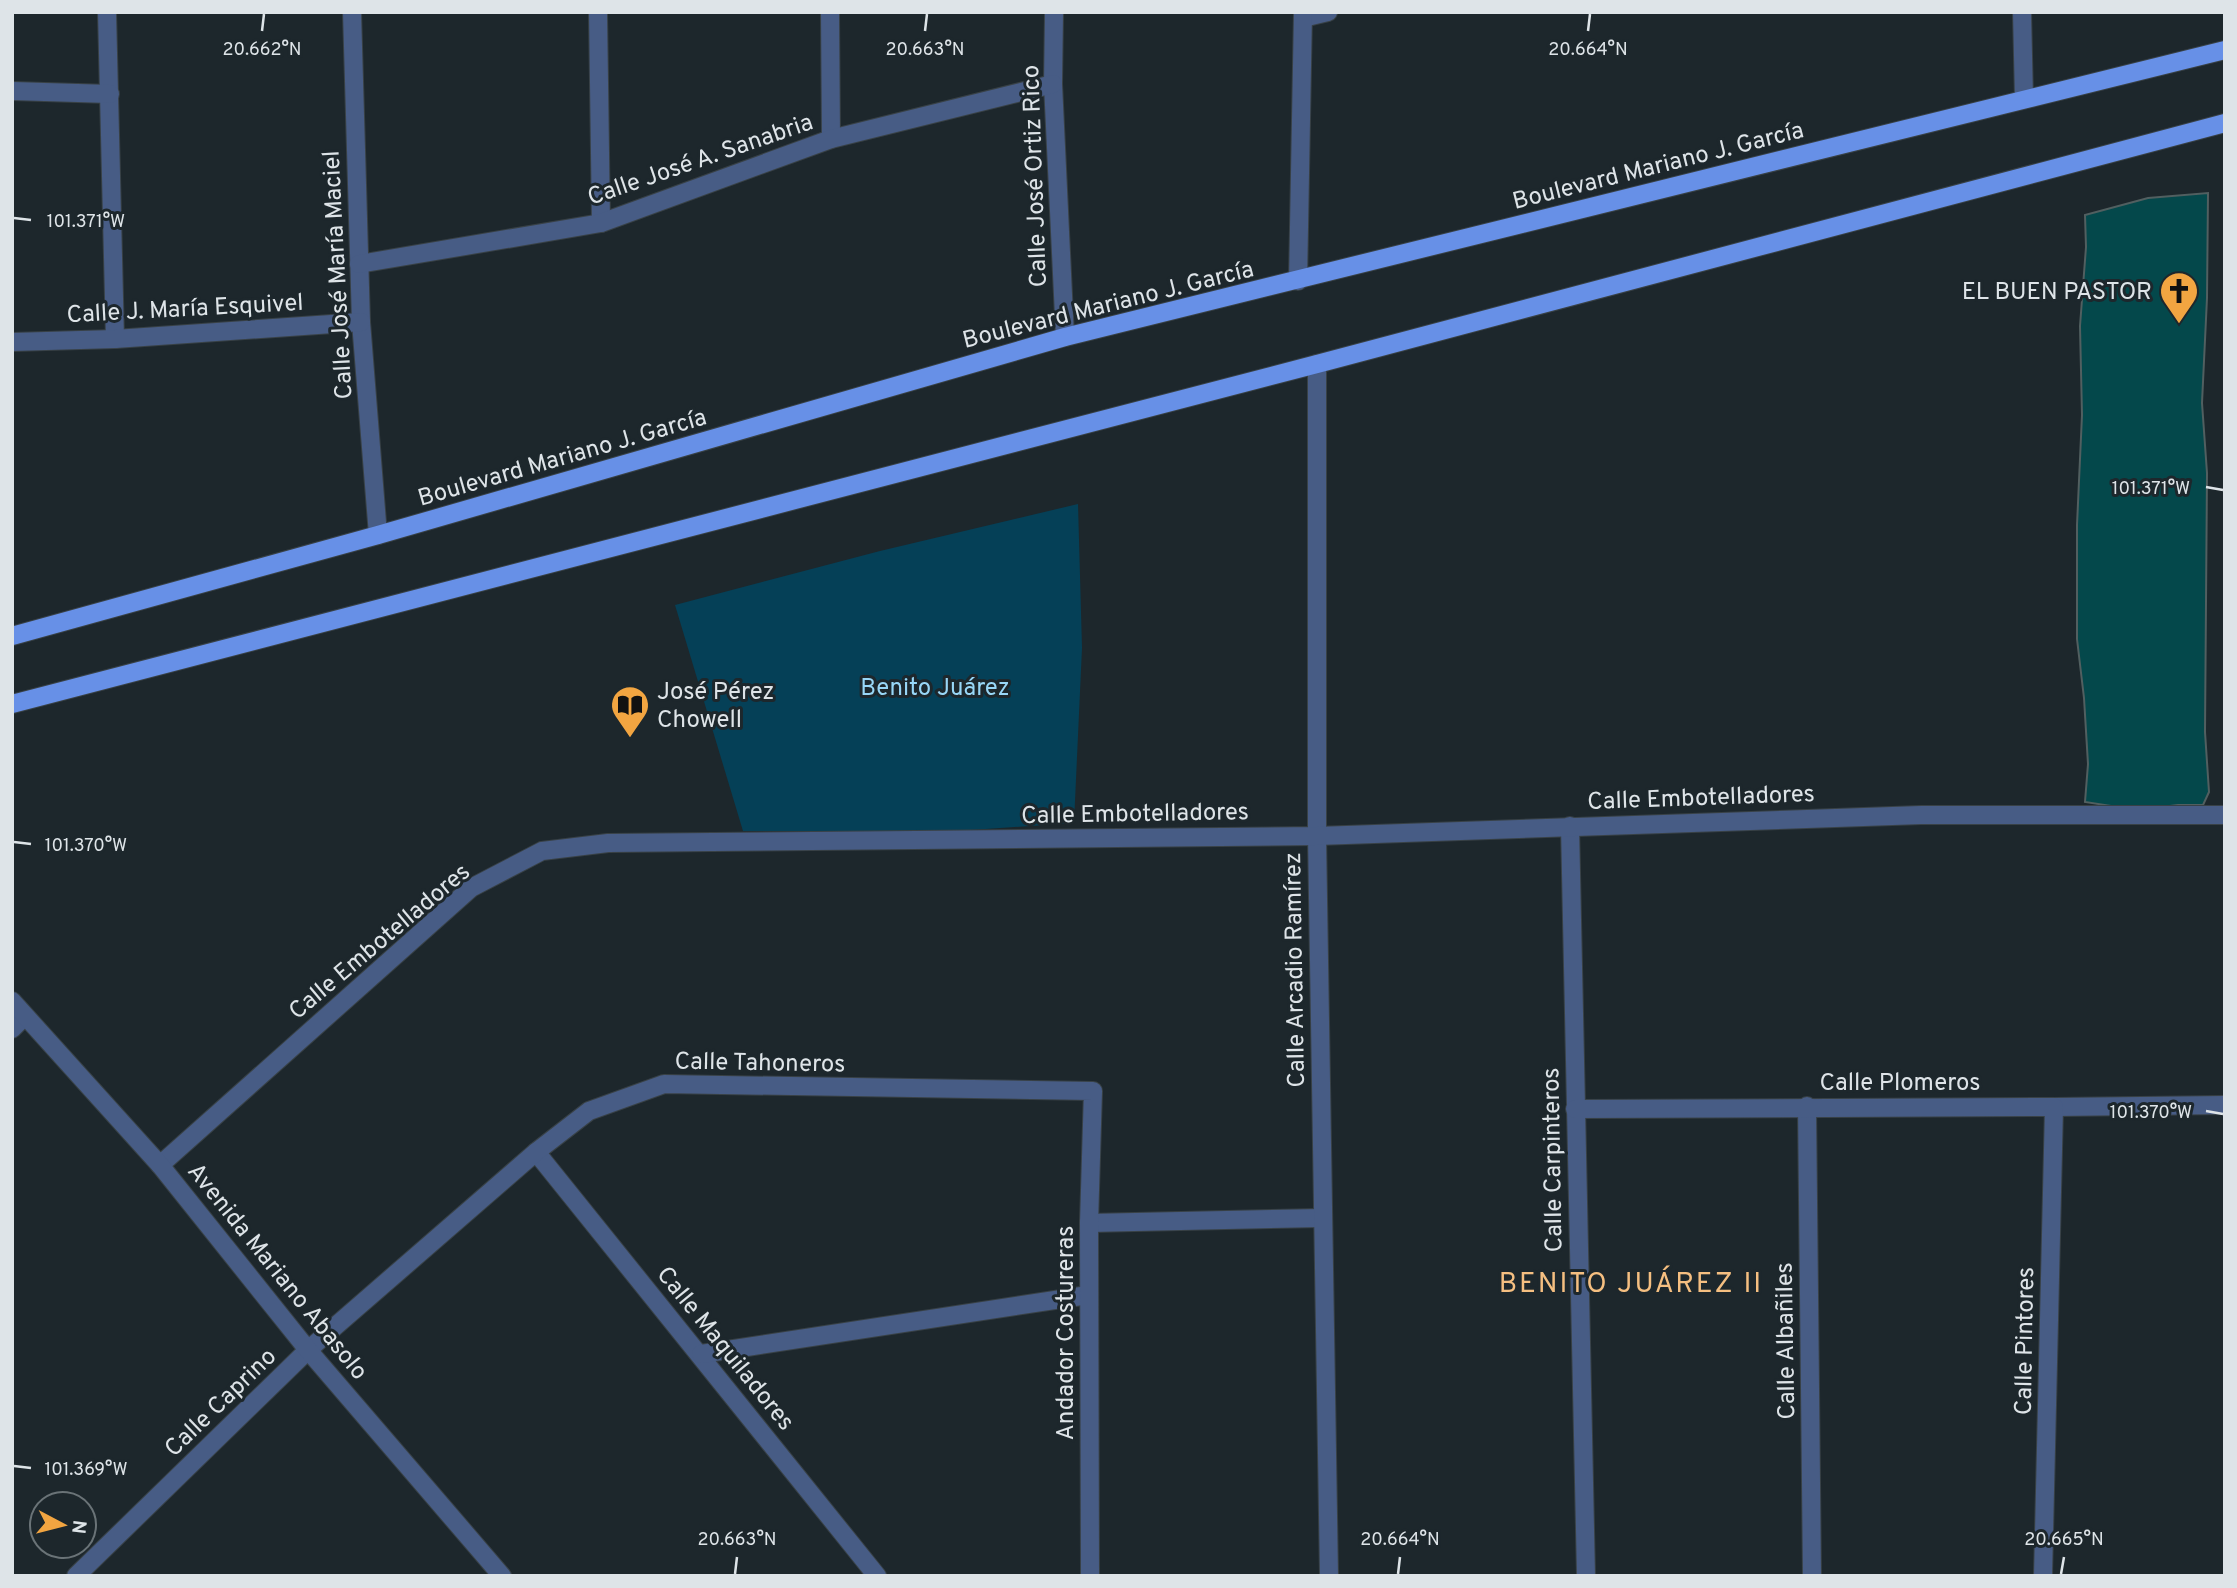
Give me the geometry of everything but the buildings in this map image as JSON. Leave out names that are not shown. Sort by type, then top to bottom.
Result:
[{"type":"main road","name":"Boulevard Mariano J. García","points":[[12,636],[377,535],[1065,337],[2225,50]]},
{"type":"main road","points":[[12,704],[1317,364],[2225,123]]},
{"type":"street","points":[[107,12],[115,339]]},
{"type":"street","name":"Calle José María Maciel","points":[[352,12],[361,322],[377,535]]},
{"type":"street","points":[[598,12],[601,223]]},
{"type":"street","points":[[830,12],[831,139]]},
{"type":"street","name":"Calle José Ortiz Rico","points":[[1054,12],[1054,85],[1065,337]]},
{"type":"street","points":[[1298,281],[1303,15],[1328,12]]},
{"type":"street","points":[[2022,12],[2024,99]]},
{"type":"street","name":"Calle José A. Sanabria","points":[[359,264],[601,223],[831,139],[1054,85]]},
{"type":"street","points":[[12,91],[110,94]]},
{"type":"street","name":"Calle J. María Esquivel","points":[[12,342],[115,339],[361,322]]},
{"type":"street","name":"Calle Arcadio Ramírez","points":[[1317,364],[1317,836],[1321,1217],[1329,1576]]},
{"type":"street","name":"Calle Embotelladores","points":[[160,1165],[471,888],[542,851],[608,843],[1317,836],[1921,815],[2225,815]]},
{"type":"street","name":"Calle Carpinteros","points":[[1570,826],[1586,1576]]},
{"type":"street","name":"Avenida Mariano Abasolo","points":[[12,1001],[160,1165],[308,1350],[502,1576]]},
{"type":"street","points":[[12,1029],[25,1016]]},
{"type":"street","name":"Calle Tahoneros","points":[[308,1350],[537,1152],[589,1111],[664,1084],[1093,1091]]},
{"type":"street","name":"Andador Costureras","points":[[1090,1576],[1088,1295],[1093,1091]]},
{"type":"street","name":"Calle Plomeros","points":[[1575,1109],[2225,1105]]},
{"type":"street","name":"Calle Albañiles","points":[[1807,1106],[1812,1576]]},
{"type":"street","name":"Calle Pintores","points":[[2043,1576],[2054,1107]]},
{"type":"street","name":"Calle Maquiladores","points":[[537,1152],[877,1576]]},
{"type":"street","points":[[1089,1223],[1321,1217]]},
{"type":"street","points":[[701,1354],[1088,1295]]},
{"type":"street","name":"Calle Caprino","points":[[76,1576],[308,1350]]},
{"type":"green space","name":"Benito Juárez","points":[[1078,504],[1082,648],[1074,823],[957,831],[743,831],[675,605],[880,551]]},
{"type":"place","name":"EL BUEN PASTOR","points":[[2179,325]]},
{"type":"place","name":"José Pérez Chowell","points":[[630,739]]},
{"type":"district","name":"BENITO JUÁREZ II","points":[[1631,1282]]}]
